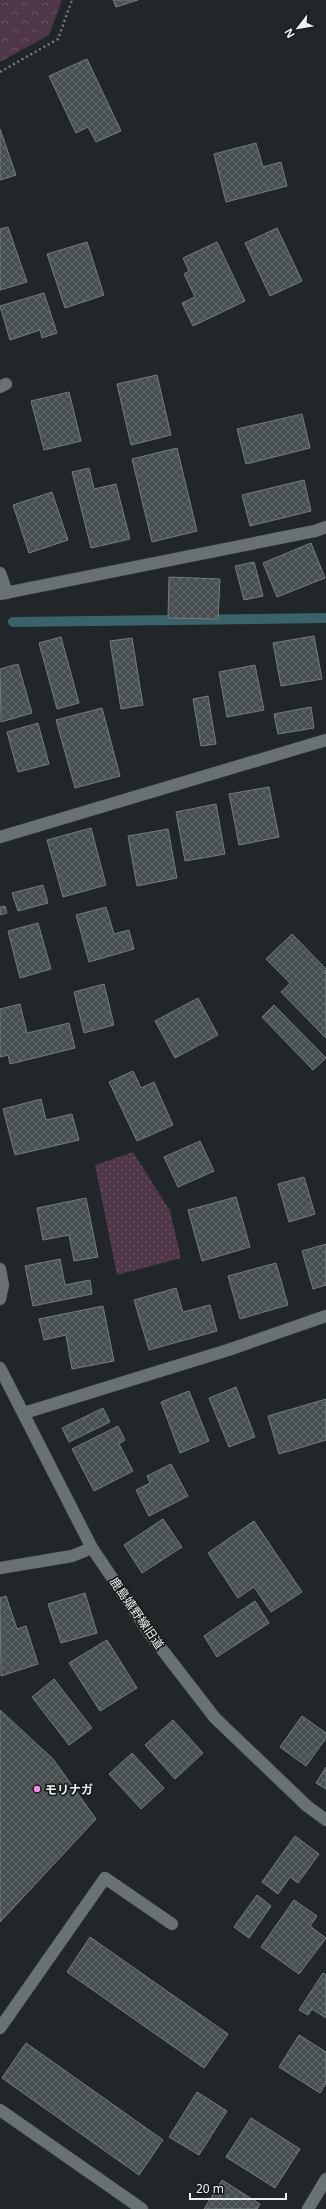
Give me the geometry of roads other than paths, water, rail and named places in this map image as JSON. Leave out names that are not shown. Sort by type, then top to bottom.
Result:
[{"type":"street","points":[[0,573],[3,593],[315,531],[326,526]]},
{"type":"street","points":[[0,837],[326,740]]},
{"type":"street","points":[[0,1269],[3,1285],[0,1299]]},
{"type":"street","points":[[24,1413],[235,1348],[326,1316]]},
{"type":"street","name":"鹿島嬉野線旧道","points":[[0,1368],[92,1548],[150,1634],[215,1718],[307,1806],[326,1820]]},
{"type":"street","points":[[0,1568],[72,1556],[92,1548]]},
{"type":"street","points":[[0,2028],[105,1878],[172,1924]]},
{"type":"street","points":[[0,2110],[142,2209]]},
{"type":"street","points":[[308,2209],[326,2179]]},
{"type":"waterway","points":[[13,622],[326,618]]},
{"type":"place","name":"モリナガ","points":[[37,1789]]}]
